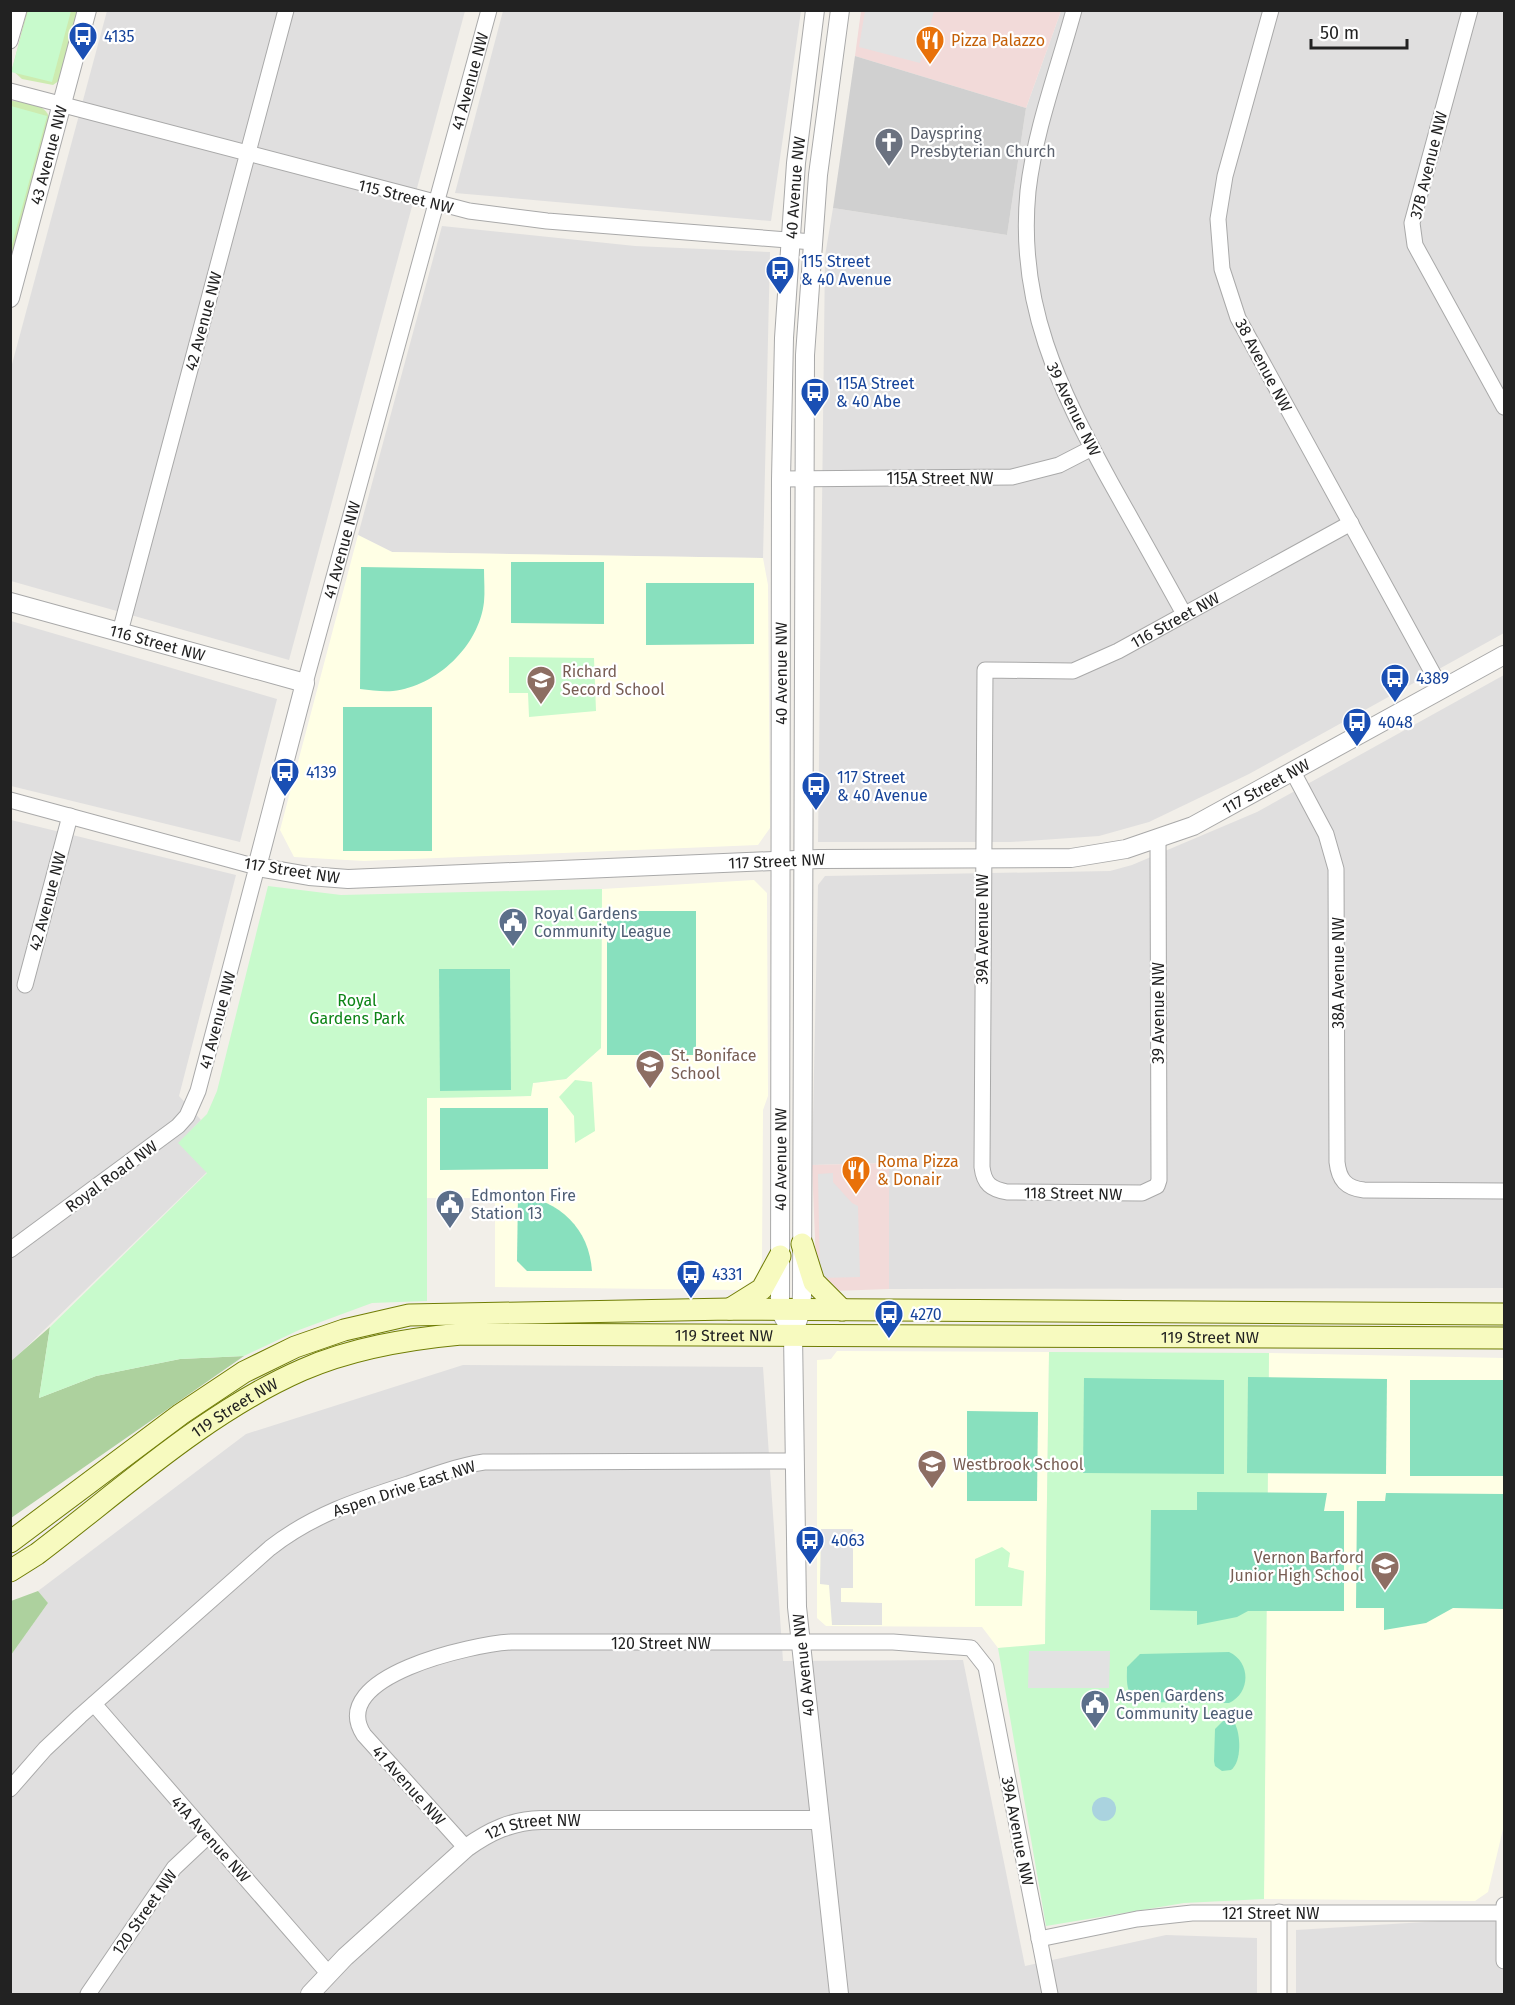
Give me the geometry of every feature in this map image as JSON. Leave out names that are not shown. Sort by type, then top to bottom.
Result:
[{"type":"main road","points":[[802,1244],[814,1282],[842,1310]]},
{"type":"main road","points":[[730,1310],[762,1289],[780,1256]]},
{"type":"main road","name":"119 Street NW","points":[[10,1542],[181,1414],[244,1372],[295,1347],[344,1330],[409,1315],[730,1310],[1504,1314]]},
{"type":"main road","name":"119 Street NW","points":[[10,1571],[37,1554],[194,1433],[249,1398],[303,1370],[349,1353],[417,1338],[461,1334],[793,1334],[1504,1338]]},
{"type":"street","points":[[10,41],[19,10]]},
{"type":"street","name":"43 Avenue NW","points":[[10,298],[87,10]]},
{"type":"street","name":"42 Avenue NW","points":[[120,632],[286,10]]},
{"type":"street","name":"41 Avenue NW","points":[[198,1091],[305,683],[434,204],[489,10]]},
{"type":"street","name":"40 Avenue NW","points":[[793,1334],[780,1311],[781,479],[789,240],[799,125],[815,10]]},
{"type":"street","name":"40 Avenue NW","points":[[839,1995],[801,1642],[795,1541],[793,1334],[801,1311],[802,1244],[805,355],[822,136],[840,10]]},
{"type":"street","name":"39 Avenue NW","points":[[1074,10],[1032,168],[1027,236],[1032,290],[1042,337],[1059,383],[1092,448],[1184,614]]},
{"type":"street","name":"38 Avenue NW","points":[[1271,10],[1221,196],[1218,235],[1222,269],[1238,318],[1442,690]]},
{"type":"street","name":"37B Avenue NW","points":[[1470,10],[1412,223],[1415,245],[1504,407]]},
{"type":"street","name":"115 Street NW","points":[[10,91],[434,204],[513,217],[813,242]]},
{"type":"street","name":"115A Street NW","points":[[781,479],[1012,477],[1059,465],[1092,448]]},
{"type":"street","name":"116 Street NW","points":[[985,670],[1073,670],[1118,651],[1351,523]]},
{"type":"street","name":"116 Street NW","points":[[10,602],[305,683]]},
{"type":"street","name":"117 Street NW","points":[[10,800],[257,867],[309,876],[369,879],[803,860],[1071,858],[1111,852],[1158,840],[1193,826],[1504,655]]},
{"type":"street","name":"39A Avenue NW","points":[[985,670],[982,1167],[985,1182],[989,1186]]},
{"type":"street","name":"38A Avenue NW","points":[[1293,772],[1326,834],[1336,869],[1336,1162],[1343,1182],[1349,1187],[1364,1190],[1504,1191]]},
{"type":"street","name":"42 Avenue NW","points":[[25,985],[70,816]]},
{"type":"street","name":"39 Avenue NW","points":[[1156,1186],[1159,1180],[1158,840]]},
{"type":"street","name":"Royal Road NW","points":[[10,1250],[178,1126],[187,1116],[198,1091]]},
{"type":"street","name":"118 Street NW","points":[[989,1186],[1007,1192],[1142,1194],[1156,1186]]},
{"type":"street","name":"Aspen Drive East NW","points":[[10,1789],[45,1749],[270,1548],[304,1524],[337,1507],[459,1467],[484,1462],[794,1461]]},
{"type":"street","name":"120 Street NW","points":[[356,1719],[360,1701],[398,1673],[434,1657],[475,1646],[511,1642],[893,1642],[971,1648],[986,1667]]},
{"type":"street","name":"39A Avenue NW","points":[[986,1667],[1050,1995]]},
{"type":"street","name":"41A Avenue NW","points":[[94,1704],[328,1973]]},
{"type":"street","name":"41 Avenue NW","points":[[356,1719],[364,1735],[466,1848]]},
{"type":"street","name":"121 Street NW","points":[[310,1995],[328,1973],[466,1848],[496,1829],[528,1820],[819,1820]]},
{"type":"street","name":"120 Street NW","points":[[88,1995],[174,1868],[208,1836]]},
{"type":"street","points":[[1504,1905],[1504,1961]]},
{"type":"street","points":[[1279,1912],[1279,1995]]},
{"type":"street","name":"121 Street NW","points":[[1039,1939],[1169,1915],[1279,1912],[1504,1913]]},
{"type":"shaded area","points":[[107,11],[465,11],[289,660],[11,581],[11,368]]},
{"type":"shaded area","points":[[503,11],[801,11],[771,221],[455,193]]},
{"type":"shaded area","points":[[861,11],[1061,11],[1026,108],[855,56]]},
{"type":"shaded area","points":[[865,11],[934,11],[920,63],[859,47]]},
{"type":"shaded area","points":[[1061,11],[1504,11],[1504,633],[1249,774],[1149,822],[1099,836],[1011,842],[818,842],[825,256],[833,208],[1007,235],[1026,108]]},
{"type":"shaded area","points":[[855,56],[1026,108],[1007,235],[833,208]]},
{"type":"shaded area","points":[[442,226],[635,246],[770,252],[763,558],[392,552],[358,535]]},
{"type":"shaded area","name":"Richard Secord School","points":[[358,535],[392,552],[763,558],[768,585],[770,828],[758,845],[364,861],[294,857],[280,830]]},
{"type":"shaded area","points":[[11,621],[277,699],[240,842],[11,786]]},
{"type":"shaded area","points":[[1504,675],[1504,1288],[889,1289],[889,1163],[812,1165],[818,885],[825,876],[1110,871],[1132,865],[1257,812]]},
{"type":"shaded area","points":[[11,820],[236,875],[179,1096],[201,1120],[179,1143],[207,1172],[11,1362]]},
{"type":"shaded area","name":"St. Boniface School","points":[[754,880],[767,893],[768,1096],[763,1110],[762,1260],[757,1277],[739,1290],[495,1287],[495,1198],[426,1198],[427,1098],[530,1096],[533,1083],[566,1079],[601,1048],[602,889]]},
{"type":"shaded area","points":[[889,1163],[889,1289],[833,1291],[816,1264],[812,1165]]},
{"type":"shaded area","points":[[833,1173],[833,1182],[852,1203],[858,1206],[860,1277],[820,1278],[818,1174]]},
{"type":"shaded area","name":"Westbrook School","points":[[837,1351],[1049,1352],[1045,1645],[998,1648],[982,1627],[826,1626],[817,1618],[817,1360],[831,1359]]},
{"type":"shaded area","name":"Vernon Barford Junior High School","points":[[1269,1353],[1504,1358],[1504,1825],[1488,1892],[1475,1901],[1264,1899]]},
{"type":"shaded area","points":[[463,1365],[763,1367],[783,1661],[963,1660],[1025,1966],[1166,1935],[1257,1938],[1257,1994],[11,1994],[11,1655],[48,1603],[38,1591],[246,1434]]},
{"type":"shaded area","points":[[821,1529],[853,1529],[853,1588],[841,1588],[841,1602],[882,1603],[882,1625],[832,1625],[829,1585],[820,1584]]},
{"type":"shaded area","points":[[1029,1651],[1110,1651],[1109,1688],[1028,1688]]},
{"type":"shaded area","points":[[1504,1917],[1504,1994],[1296,1994],[1296,1930]]},
{"type":"green space","points":[[27,11],[78,11],[60,80],[53,85],[22,79],[12,70]]},
{"type":"green space","points":[[28,11],[71,11],[52,82],[11,72]]},
{"type":"green space","points":[[10,101],[39,106],[44,109],[49,118],[11,264]]},
{"type":"green space","points":[[10,106],[47,116],[11,248]]},
{"type":"green space","points":[[511,562],[604,562],[604,624],[511,623]]},
{"type":"green space","points":[[361,567],[484,569],[484,598],[480,618],[465,648],[440,672],[409,688],[393,691],[360,689]]},
{"type":"green space","points":[[646,583],[754,583],[754,644],[646,645]]},
{"type":"green space","points":[[509,657],[594,658],[596,711],[529,717],[528,693],[509,693]]},
{"type":"green space","points":[[343,707],[432,707],[432,851],[343,851]]},
{"type":"green space","name":"Royal Gardens Park","points":[[268,886],[341,895],[602,889],[601,1048],[566,1079],[533,1083],[531,1096],[427,1098],[427,1301],[372,1303],[299,1330],[244,1356],[180,1359],[96,1376],[39,1398],[50,1327],[207,1173],[178,1143],[207,1114],[217,1091]]},
{"type":"green space","points":[[607,911],[696,911],[696,1055],[607,1055]]},
{"type":"green space","points":[[439,969],[510,969],[511,1090],[440,1091]]},
{"type":"green space","points":[[575,1080],[592,1082],[595,1131],[575,1143],[574,1116],[559,1097]]},
{"type":"green space","points":[[440,1108],[548,1108],[548,1169],[440,1170]]},
{"type":"green space","points":[[518,1195],[547,1203],[570,1219],[585,1242],[592,1271],[527,1271],[517,1261]]},
{"type":"green space","points":[[50,1327],[39,1398],[96,1376],[180,1359],[244,1356],[11,1518],[10,1362]]},
{"type":"green space","points":[[1049,1352],[1269,1353],[1264,1899],[1184,1903],[1046,1926],[998,1648],[1045,1644]]},
{"type":"green space","points":[[1248,1377],[1387,1379],[1386,1474],[1247,1473]]},
{"type":"green space","points":[[1084,1378],[1224,1380],[1224,1474],[1083,1473]]},
{"type":"green space","points":[[1410,1380],[1504,1380],[1504,1476],[1410,1476]]},
{"type":"green space","points":[[967,1411],[1038,1412],[1037,1501],[967,1501]]},
{"type":"green space","points":[[1197,1492],[1327,1493],[1324,1511],[1344,1511],[1344,1611],[1248,1611],[1237,1617],[1197,1625],[1197,1611],[1150,1610],[1151,1510],[1197,1510]]},
{"type":"green space","points":[[1386,1493],[1504,1494],[1504,1609],[1453,1608],[1426,1623],[1384,1630],[1384,1608],[1356,1608],[1357,1501],[1385,1501]]},
{"type":"green space","points":[[1002,1547],[1010,1553],[1008,1567],[1024,1571],[1022,1606],[975,1606],[975,1559]]},
{"type":"green space","points":[[38,1591],[48,1603],[11,1655],[11,1601]]},
{"type":"green space","points":[[1229,1652],[1241,1663],[1246,1678],[1241,1692],[1229,1703],[1139,1702],[1129,1691],[1127,1667],[1140,1654]]},
{"type":"green space","points":[[1225,1719],[1234,1722],[1236,1727],[1239,1754],[1231,1770],[1222,1771],[1215,1766],[1214,1761],[1215,1729]]},
{"type":"water","points":[[1104,1797],[1113,1800],[1116,1809],[1113,1818],[1104,1821],[1095,1818],[1092,1809],[1095,1800]]},
{"type":"place","name":"4135","points":[[83,62]]},
{"type":"place","name":"Pizza Palazzo","points":[[930,66]]},
{"type":"place","name":"Dayspring Presbyterian Church","points":[[889,168]]},
{"type":"place","name":"115 Street & 40 Avenue","points":[[780,296]]},
{"type":"place","name":"115A Street & 40 Abe","points":[[815,418]]},
{"type":"place","name":"4389","points":[[1395,704]]},
{"type":"place","name":"Richard Secord School","points":[[541,706]]},
{"type":"place","name":"4048","points":[[1357,748]]},
{"type":"place","name":"4139","points":[[285,798]]},
{"type":"place","name":"117 Street & 40 Avenue","points":[[816,812]]},
{"type":"place","name":"Royal Gardens Community League","points":[[513,948]]},
{"type":"place","name":"St. Boniface School","points":[[650,1090]]},
{"type":"place","name":"Roma Pizza & Donair","points":[[856,1196]]},
{"type":"place","name":"Edmonton Fire Station 13","points":[[450,1230]]},
{"type":"place","name":"4331","points":[[691,1300]]},
{"type":"place","name":"4270","points":[[889,1340]]},
{"type":"place","name":"Westbrook School","points":[[932,1490]]},
{"type":"place","name":"4063","points":[[810,1566]]},
{"type":"place","name":"Vernon Barford Junior High School","points":[[1385,1592]]},
{"type":"place","name":"Aspen Gardens Community League","points":[[1095,1730]]}]
